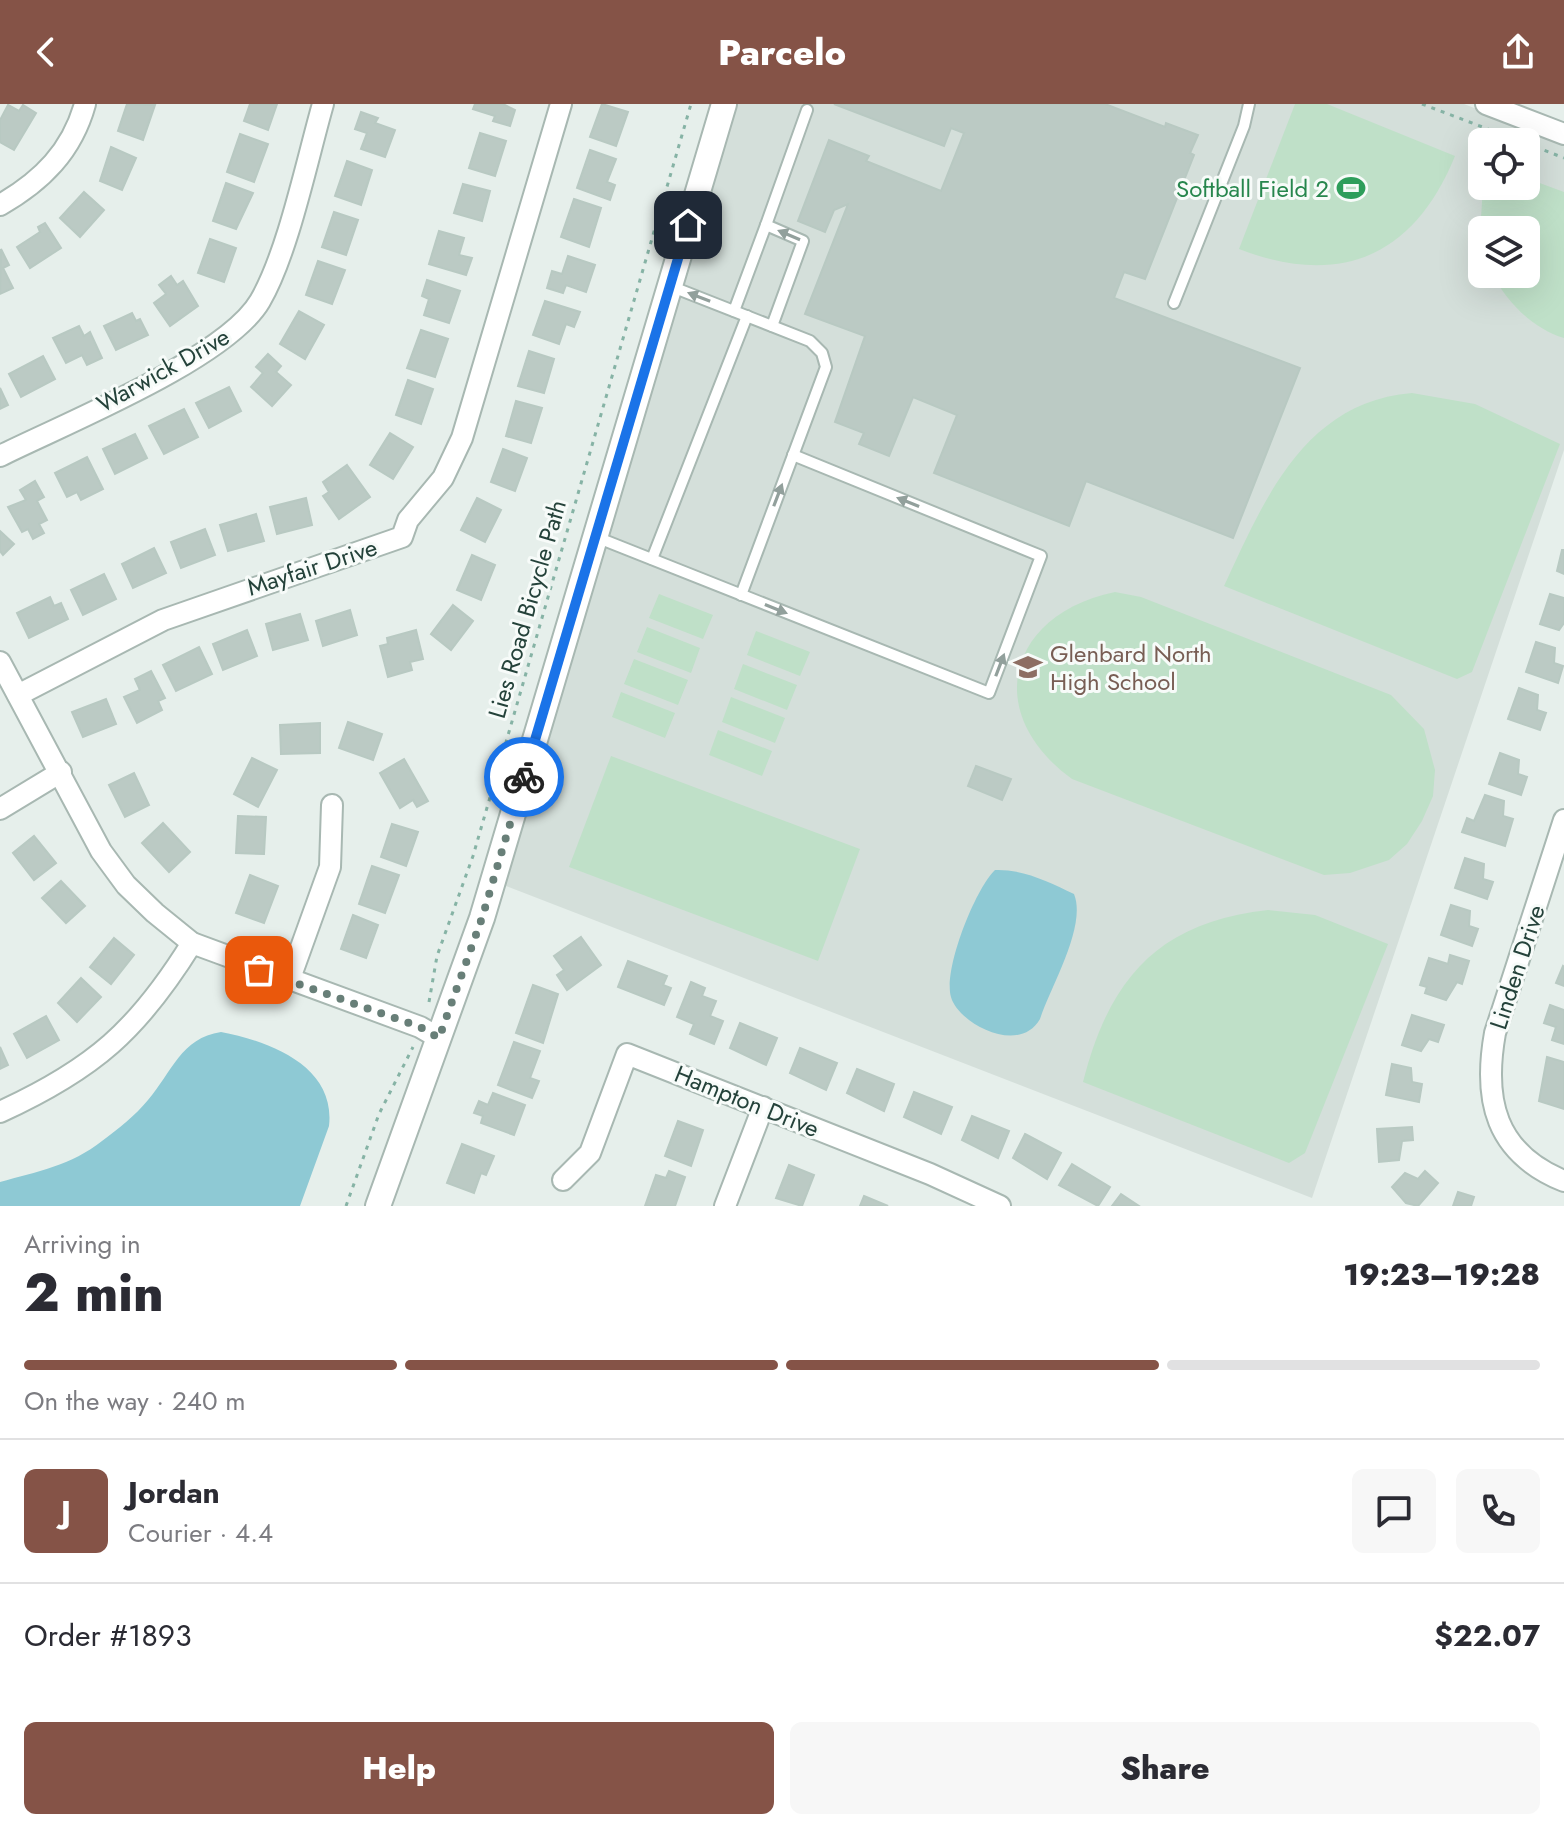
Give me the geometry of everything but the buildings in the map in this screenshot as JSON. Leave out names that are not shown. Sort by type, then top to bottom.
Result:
[{"type":"street","points":[[0,205],[37,182],[56,163],[74,136],[85,104]]},
{"type":"street","name":"Warwick Drive","points":[[0,456],[192,359],[238,328],[260,302],[274,271],[323,104]]},
{"type":"street","name":"Mayfair Drive","points":[[18,695],[163,620],[402,537],[408,520],[443,478],[462,438],[561,104]]},
{"type":"street","points":[[378,1206],[430,1033],[482,918],[724,104]]},
{"type":"street","points":[[1486,104],[1564,134]]},
{"type":"street","points":[[0,662],[61,772],[84,821],[119,876],[155,913],[192,943],[430,1033]]},
{"type":"street","points":[[0,809],[61,772]]},
{"type":"street","points":[[289,981],[330,867],[332,805]]},
{"type":"street","name":"Linden Drive","points":[[1564,820],[1495,1033],[1489,1066],[1494,1117],[1532,1162],[1564,1181]]},
{"type":"street","points":[[0,1112],[74,1074],[122,1037],[163,990],[192,943]]},
{"type":"street","name":"Hampton Drive","points":[[563,1180],[590,1153],[627,1054],[930,1174],[1000,1206]]},
{"type":"street","points":[[725,1206],[763,1107]]},
{"type":"lane","points":[[1174,303],[1244,126],[1249,104]]},
{"type":"lane","points":[[734,311],[807,110]]},
{"type":"lane","points":[[766,225],[803,241],[772,326]]},
{"type":"lane","points":[[670,286],[810,341],[822,353],[826,367],[741,595]]},
{"type":"lane","points":[[652,559],[747,316]]},
{"type":"lane","points":[[596,537],[989,693],[1041,556],[793,455]]},
{"type":"path","name":"Lies Road Bicycle Path","points":[[346,1206],[379,1114],[403,1070],[430,1033],[437,956],[473,856],[691,104]]},
{"type":"path","points":[[1422,104],[1485,128]]},
{"type":"path","points":[[1540,149],[1564,158]]},
{"type":"shaded area","name":"Glenbard North High School","points":[[732,104],[1464,104],[1526,128],[1468,128],[1468,200],[1540,200],[1540,134],[1564,143],[1564,450],[1312,1198],[501,884]]},
{"type":"green space","name":"Softball Field 2","points":[[1295,104],[1327,104],[1455,156],[1438,191],[1418,219],[1395,240],[1369,255],[1340,263],[1309,265],[1275,260],[1239,249]]},
{"type":"green space","points":[[1540,183],[1564,192],[1564,338],[1531,321],[1501,288],[1540,288],[1540,216],[1481,216],[1482,200],[1540,200]]},
{"type":"green space","points":[[1412,393],[1475,404],[1560,444],[1472,672],[1457,679],[1224,586],[1273,490],[1292,461],[1316,435],[1343,415],[1375,400]]},
{"type":"green space","points":[[1115,592],[1141,597],[1391,695],[1424,729],[1435,770],[1433,796],[1407,844],[1389,860],[1350,873],[1324,875],[1072,779],[1043,753],[1025,725],[1017,697],[1019,669],[1030,643],[1050,621],[1079,604]]},
{"type":"green space","points":[[659,594],[713,615],[703,639],[649,618]]},
{"type":"green space","points":[[647,627],[700,648],[691,673],[637,652]]},
{"type":"green space","points":[[756,631],[810,652],[800,676],[747,655]]},
{"type":"green space","points":[[634,659],[688,680],[678,705],[624,684]]},
{"type":"green space","points":[[743,664],[797,685],[787,710],[734,689]]},
{"type":"green space","points":[[621,692],[675,713],[665,738],[612,717]]},
{"type":"green space","points":[[731,697],[785,718],[775,743],[722,722]]},
{"type":"green space","points":[[718,730],[772,751],[762,776],[709,755]]},
{"type":"green space","points":[[611,756],[860,849],[818,961],[569,867]]},
{"type":"green space","points":[[1268,910],[1315,915],[1388,944],[1305,1153],[1289,1163],[1083,1082],[1107,1013],[1124,985],[1144,962],[1196,927]]},
{"type":"water","points":[[995,870],[1026,874],[1055,885],[1074,894],[1077,907],[1072,939],[1040,1019],[1030,1030],[1018,1035],[990,1032],[977,1025],[965,1017],[951,997],[952,968],[962,930],[979,894]]},
{"type":"water","points":[[221,1032],[278,1050],[311,1072],[322,1087],[328,1105],[329,1126],[300,1206],[0,1206],[0,1182],[53,1167],[90,1149],[143,1106],[187,1049],[207,1035]]},
{"type":"way so far","points":[[259,970],[420,1027],[439,1038],[482,918],[524,777]]},
{"type":"place","name":"Softball Field 2","points":[[1351,188]]},
{"type":"place","name":"Glenbard North High School","points":[[1028,667]]},
{"type":"route","points":[[524,777],[688,225]]}]
